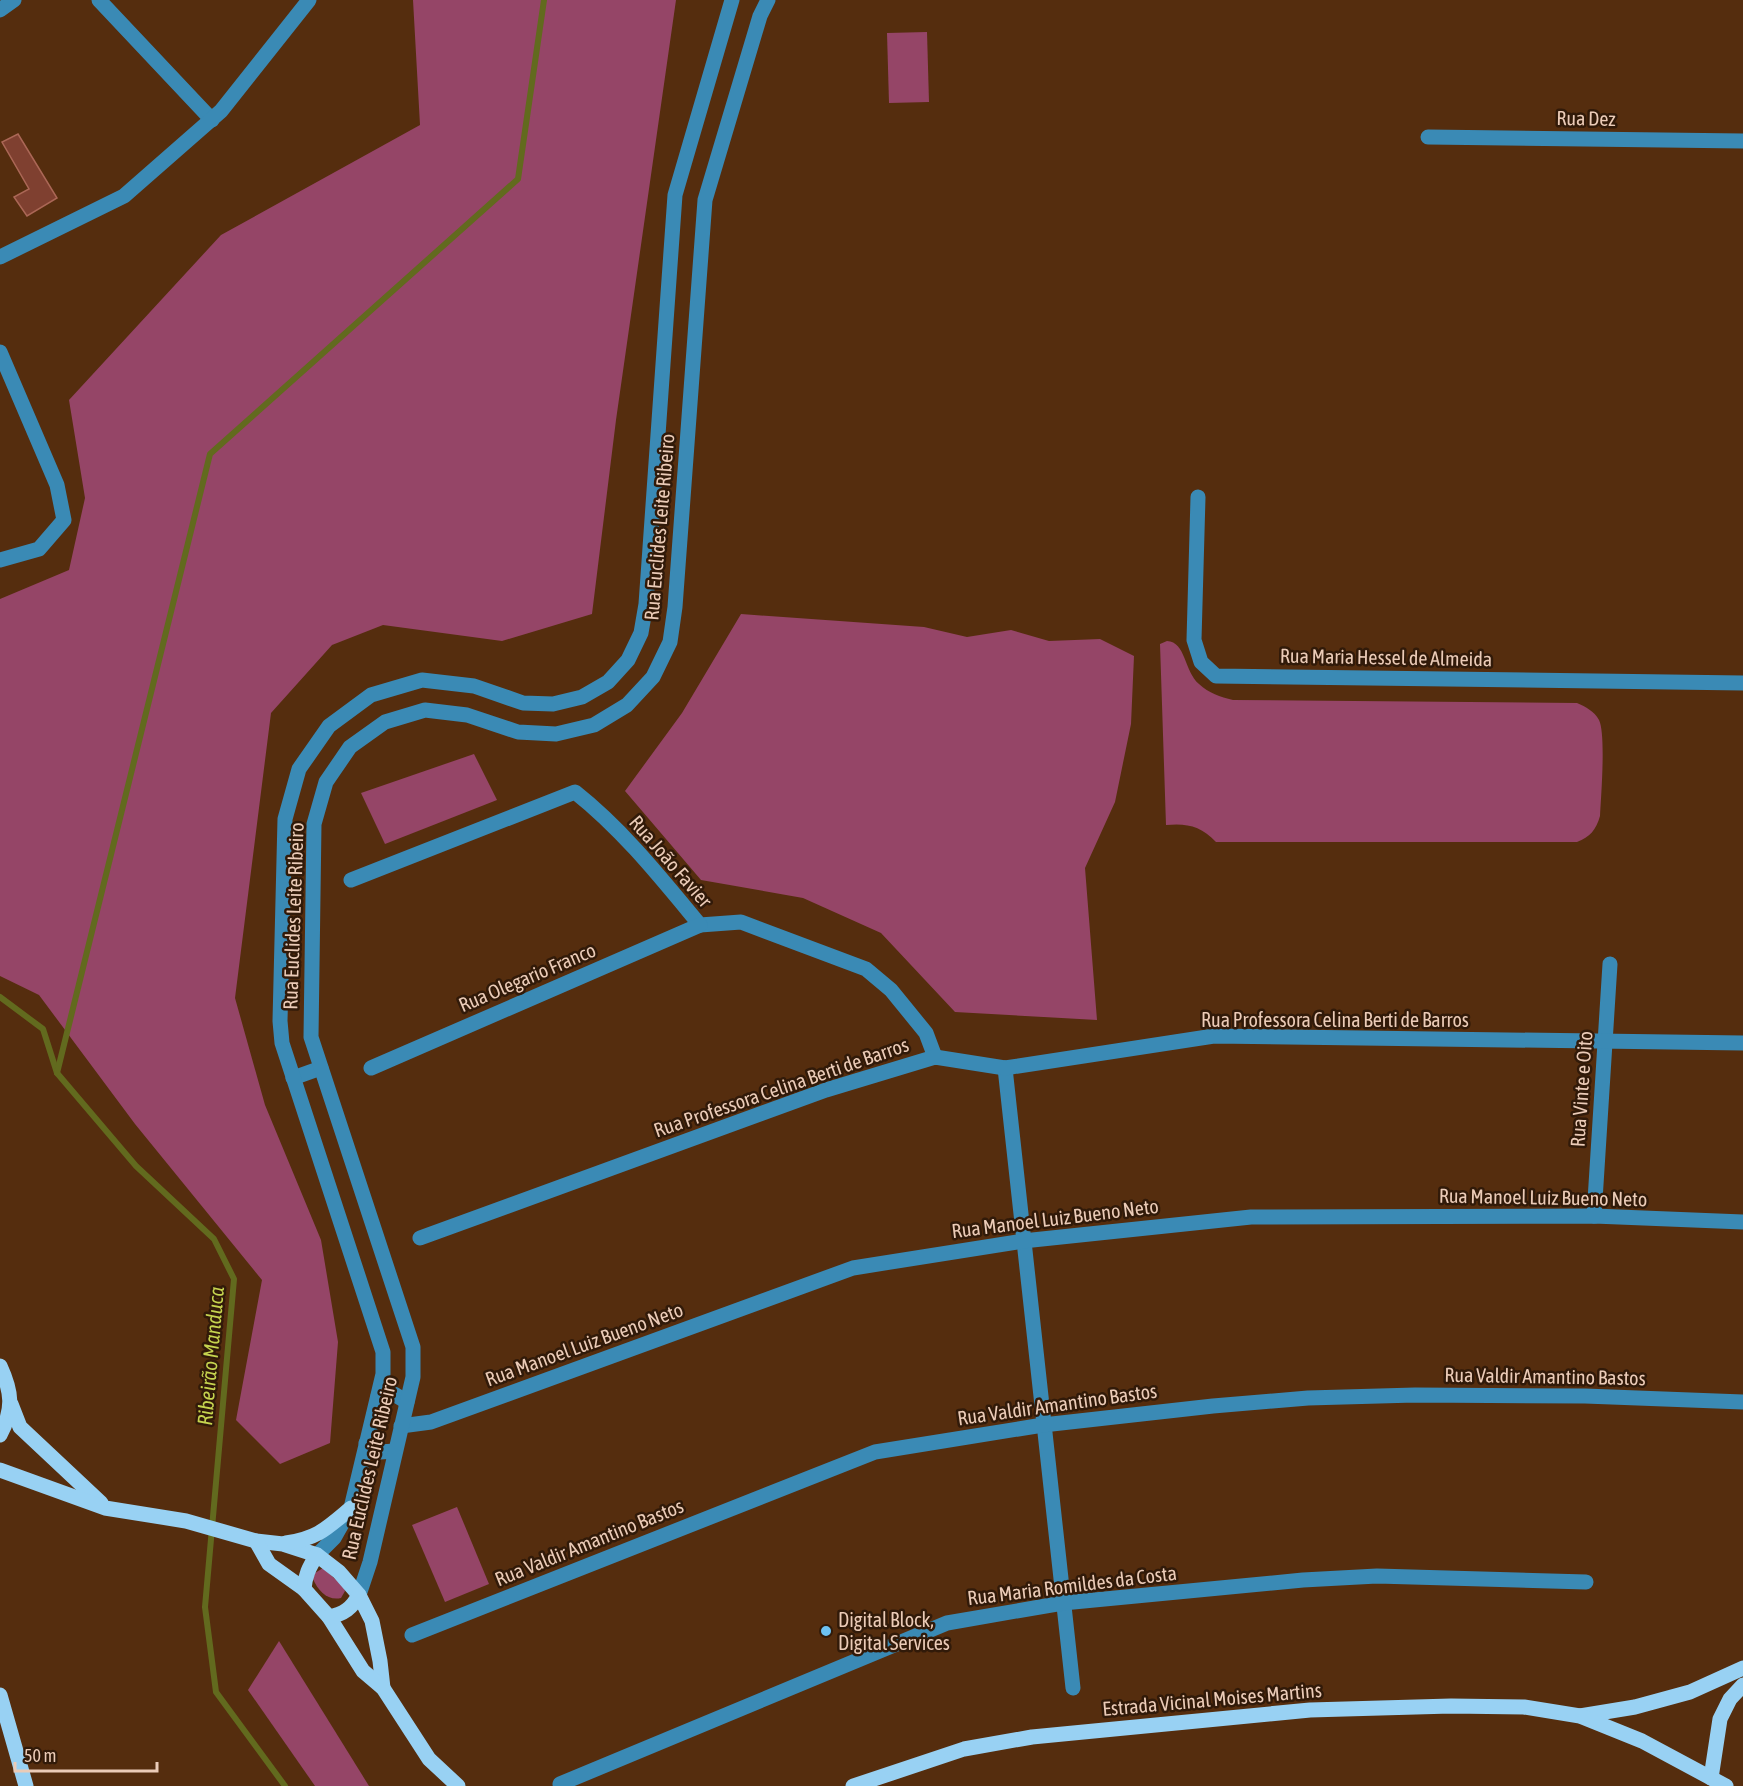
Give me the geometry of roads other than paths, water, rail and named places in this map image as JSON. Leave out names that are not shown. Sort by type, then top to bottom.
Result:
[{"type":"main road","points":[[0,1366],[8,1384],[10,1404],[7,1421],[0,1435]]},
{"type":"main road","points":[[10,1404],[20,1427],[105,1508]]},
{"type":"main road","points":[[0,1470],[105,1508],[186,1521],[250,1540],[283,1544],[317,1556],[339,1572],[359,1595],[372,1621],[383,1688]]},
{"type":"main road","points":[[283,1544],[309,1539],[351,1508]]},
{"type":"main road","points":[[250,1540],[270,1564],[304,1590],[329,1617],[363,1671],[383,1688],[429,1759],[458,1786]]},
{"type":"main road","points":[[304,1590],[307,1571],[317,1556]]},
{"type":"main road","points":[[329,1617],[347,1610],[355,1604],[359,1595]]},
{"type":"main road","points":[[1580,1716],[1635,1707],[1690,1692],[1743,1668]]},
{"type":"main road","points":[[1711,1782],[1720,1719],[1730,1698],[1743,1685]]},
{"type":"main road","points":[[0,1695],[26,1786]]},
{"type":"main road","name":"Estrada Vicinal Moises Martins","points":[[854,1786],[964,1749],[1032,1737],[1100,1729],[1310,1710],[1451,1706],[1524,1707],[1580,1716]]},
{"type":"main road","points":[[1580,1716],[1642,1741],[1711,1782],[1726,1786]]},
{"type":"street","points":[[0,10],[14,0]]},
{"type":"street","points":[[99,0],[212,120]]},
{"type":"street","points":[[0,257],[124,196],[212,120],[309,0]]},
{"type":"street","name":"Rua Euclides Leite Ribeiro","points":[[317,1556],[334,1538],[351,1508],[383,1374],[383,1352],[282,1043],[280,1021],[285,819],[299,769],[329,726],[371,695],[422,680],[474,686],[523,703],[553,704],[582,697],[608,682],[628,660],[641,633],[646,604],[675,195],[732,0]]},
{"type":"street","name":"Rua Euclides Leite Ribeiro","points":[[359,1595],[370,1562],[413,1377],[413,1347],[311,1037],[314,824],[326,782],[350,747],[385,722],[425,710],[467,715],[518,732],[556,734],[594,725],[627,705],[653,677],[670,642],[676,596],[705,200],[760,16],[768,0]]},
{"type":"street","name":"Rua Dez","points":[[1428,136],[1743,141]]},
{"type":"street","points":[[0,352],[57,485],[64,520],[39,549],[0,560]]},
{"type":"street","name":"Rua Maria Hessel de Almeida","points":[[1198,497],[1194,640],[1201,662],[1216,676],[1743,683]]},
{"type":"street","name":"Rua João Favier","points":[[351,880],[575,792],[596,808],[642,855],[700,925],[741,922],[866,969],[891,990],[926,1033],[935,1057]]},
{"type":"street","name":"Rua Olegario Franco","points":[[371,1068],[700,925]]},
{"type":"street","name":"Rua Vinte e Oito","points":[[1594,1216],[1610,964]]},
{"type":"street","name":"Rua Professora Celina Berti de Barros","points":[[420,1238],[826,1090],[935,1057],[1005,1068],[1214,1036],[1743,1043]]},
{"type":"street","points":[[293,1078],[321,1068]]},
{"type":"street","points":[[1005,1068],[1073,1688]]},
{"type":"street","name":"Rua Manoel Luiz Bueno Neto","points":[[401,1426],[431,1422],[853,1268],[1023,1240],[1251,1216],[1594,1216],[1743,1222]]},
{"type":"street","points":[[378,1396],[394,1394],[407,1402]]},
{"type":"street","name":"Rua Valdir Amantino Bastos","points":[[412,1635],[875,1452],[1043,1425],[1308,1398],[1415,1395],[1574,1396],[1743,1402]]},
{"type":"street","points":[[366,1443],[380,1452],[395,1451]]},
{"type":"street","name":"Rua Maria Romildes da Costa","points":[[560,1784],[947,1623],[1063,1603],[1304,1580],[1377,1576],[1586,1582]]},
{"type":"waterway","points":[[57,1073],[210,454],[518,179],[544,0]]},
{"type":"waterway","name":"Ribeirão Manduca","points":[[0,997],[43,1029],[57,1073],[136,1166],[214,1239],[234,1279],[205,1607],[216,1692],[285,1786]]},
{"type":"place","name":"Digital Block, Digital Services","points":[[826,1631]]}]
